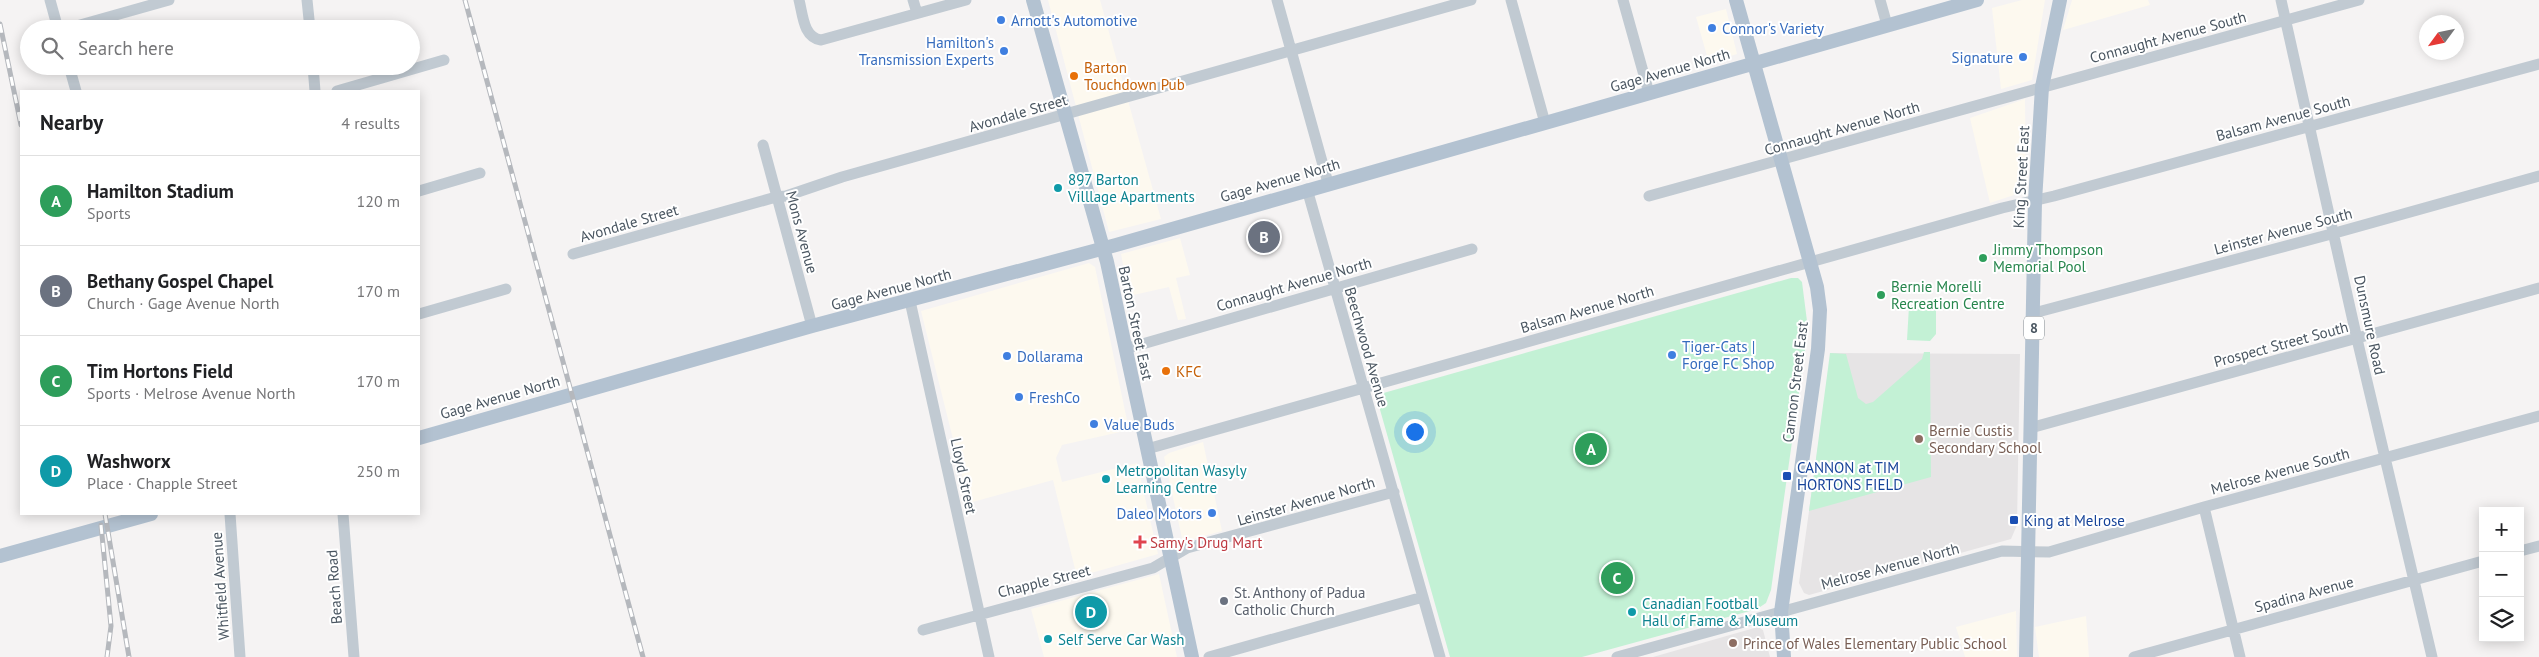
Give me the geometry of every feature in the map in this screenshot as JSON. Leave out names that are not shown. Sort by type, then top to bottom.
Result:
[{"type":"main road","name":"Barton Street East","points":[[1034,0],[1103,247],[1192,657]]},
{"type":"main road","name":"Cannon Street East","points":[[1736,0],[1811,262],[1820,310],[1818,349],[1781,612],[1781,638],[1784,657]]},
{"type":"main road","name":"Gage Avenue North","points":[[420,438],[1977,0]]},
{"type":"main road","name":"King Street East","points":[[2026,657],[2035,201],[2042,86],[2060,0]]},
{"type":"main road","points":[[0,556],[147,515]]},
{"type":"street","points":[[50,0],[56,20]]},
{"type":"street","points":[[98,20],[169,0]]},
{"type":"street","points":[[307,0],[309,20]]},
{"type":"street","points":[[799,0],[807,32],[812,37],[825,40],[966,0]]},
{"type":"street","points":[[913,0],[917,13]]},
{"type":"street","points":[[1277,0],[1328,183]]},
{"type":"street","name":"Avondale Street","points":[[573,254],[776,197],[786,196],[842,178],[1471,0]]},
{"type":"street","points":[[1512,0],[1545,123]]},
{"type":"street","points":[[1624,0],[1649,93]]},
{"type":"street","points":[[1880,0],[1888,26]]},
{"type":"street","name":"Dunsmure Road","points":[[2281,0],[2335,233],[2357,339],[2432,657]]},
{"type":"street","name":"Connaught Avenue South","points":[[2042,86],[2359,0]]},
{"type":"street","points":[[420,67],[444,60]]},
{"type":"street","name":"Balsam Avenue South","points":[[2035,201],[2539,64]]},
{"type":"street","points":[[72,75],[76,90]]},
{"type":"street","points":[[313,75],[314,90]]},
{"type":"street","points":[[340,90],[392,75]]},
{"type":"street","name":"Connaught Avenue North","points":[[1649,196],[1782,161],[2042,86]]},
{"type":"street","name":"Mons Avenue","points":[[762,145],[812,326]]},
{"type":"street","points":[[420,191],[480,173]]},
{"type":"street","name":"Leinster Avenue South","points":[[2034,313],[2335,233],[2539,176]]},
{"type":"street","name":"Beechwood Avenue","points":[[1307,189],[1440,657]]},
{"type":"street","name":"Balsam Avenue North","points":[[1147,449],[2002,208],[2035,201]]},
{"type":"street","name":"Connaught Avenue North","points":[[1125,349],[1472,249]]},
{"type":"street","name":"Prospect Street South","points":[[2030,428],[2539,288]]},
{"type":"street","points":[[420,314],[506,289]]},
{"type":"street","name":"Lloyd Street","points":[[910,301],[989,657]]},
{"type":"street","name":"Melrose Avenue South","points":[[2028,553],[2049,552],[2204,507],[2539,416]]},
{"type":"street","name":"Leinster Avenue North","points":[[1171,558],[1187,548],[1394,492]]},
{"type":"street","points":[[2204,507],[2240,657]]},
{"type":"street","name":"Whitfield Avenue","points":[[230,515],[240,657]]},
{"type":"street","name":"Beach Road","points":[[344,515],[354,657]]},
{"type":"street","points":[[2524,550],[2539,546]]},
{"type":"street","name":"Melrose Avenue North","points":[[1617,657],[2002,551],[2010,550],[2028,553]]},
{"type":"street","name":"Chapple Street","points":[[924,630],[979,613],[1153,568],[1171,558]]},
{"type":"street","name":"Spadina Avenue","points":[[2134,657],[2479,562]]},
{"type":"street","points":[[1209,657],[1423,597]]},
{"type":"shaded area","points":[[1048,0],[1100,0],[1161,219],[1109,232]]},
{"type":"shaded area","points":[[2022,0],[2045,0],[2032,80],[2001,89],[1992,8]]},
{"type":"shaded area","points":[[2072,0],[2148,0],[2150,5],[2063,30]]},
{"type":"shaded area","points":[[1726,9],[1737,54],[1709,63],[1696,17]]},
{"type":"shaded area","points":[[2025,99],[2026,191],[1990,203],[1970,118]]},
{"type":"shaded area","points":[[1180,238],[1190,275],[1176,278],[1186,319],[1178,320],[1169,287],[1129,296],[1121,254]]},
{"type":"shaded area","points":[[1089,263],[1095,267],[1129,430],[1062,445],[1056,458],[1062,482],[1137,463],[1158,554],[1077,577],[1053,480],[969,503],[921,311]]},
{"type":"shaded area","name":"Bernie Custis Secondary School","points":[[1831,353],[2020,354],[2017,525],[2011,539],[1809,595],[1804,593],[1799,583]]},
{"type":"shaded area","points":[[1203,442],[1222,531],[1186,541],[1182,538],[1164,457],[1169,453]]},
{"type":"shaded area","points":[[1159,574],[1177,657],[1044,657],[1031,609]]},
{"type":"shaded area","points":[[2016,611],[2017,657],[1965,657],[1956,627]]},
{"type":"shaded area","points":[[2086,616],[2089,657],[2039,657],[2035,627]]},
{"type":"shaded area","name":"Prince of Wales Elementary Public School","points":[[1758,627],[1763,630],[1770,657],[1653,657]]},
{"type":"green space","points":[[1791,278],[1798,278],[1802,282],[1808,329],[1771,590],[1766,603],[1757,609],[1582,657],[1450,657],[1377,399],[1380,394]]},
{"type":"green space","points":[[1932,299],[1936,303],[1936,334],[1930,341],[1907,340],[1909,306]]},
{"type":"green space","points":[[1924,352],[1930,352],[1931,477],[1809,511],[1830,353],[1846,354],[1858,398],[1866,404],[1873,402],[1922,359]]},
{"type":"railway","points":[[465,0],[643,657]]},
{"type":"railway","points":[[0,24],[20,120]]},
{"type":"railway","points":[[105,515],[129,657]]},
{"type":"railway","points":[[101,525],[111,626],[107,657]]},
{"type":"place","name":"Arnott's Automotive","points":[[1001,20]]},
{"type":"place","name":"Connor's Variety","points":[[1712,28]]},
{"type":"place","name":"Hamilton's Transmission Experts","points":[[1004,51]]},
{"type":"place","name":"Signature","points":[[2023,57]]},
{"type":"place","name":"Barton Touchdown Pub","points":[[1074,76]]},
{"type":"place","name":"897 Barton Villlage Apartments","points":[[1058,188]]},
{"type":"place","name":"Bethany Gospel Chapel","points":[[1264,237]]},
{"type":"place","name":"Jimmy Thompson Memorial Pool","points":[[1983,258]]},
{"type":"place","name":"Bernie Morelli Recreation Centre","points":[[1881,295]]},
{"type":"place","name":"Tiger-Cats | Forge FC Shop","points":[[1672,355]]},
{"type":"place","name":"Dollarama","points":[[1007,356]]},
{"type":"place","name":"KFC","points":[[1166,371]]},
{"type":"place","name":"FreshCo","points":[[1019,397]]},
{"type":"place","name":"Value Buds","points":[[1094,424]]},
{"type":"place","name":"Bernie Custis Secondary School","points":[[1919,439]]},
{"type":"place","name":"Hamilton Stadium","points":[[1591,449]]},
{"type":"place","name":"CANNON at TIM HORTONS FIELD","points":[[1787,476]]},
{"type":"place","name":"Metropolitan Wasyly Learning Centre","points":[[1106,479]]},
{"type":"place","name":"Daleo Motors","points":[[1212,513]]},
{"type":"place","name":"King at Melrose","points":[[2014,520]]},
{"type":"place","name":"Samy's Drug Mart","points":[[1140,542]]},
{"type":"place","name":"Tim Hortons Field","points":[[1617,578]]},
{"type":"place","name":"St. Anthony of Padua Catholic Church","points":[[1224,601]]},
{"type":"place","name":"Washworx","points":[[1091,612]]},
{"type":"place","name":"Canadian Football Hall of Fame & Museum","points":[[1632,612]]},
{"type":"place","name":"Self Serve Car Wash","points":[[1048,639]]},
{"type":"place","name":"Prince of Wales Elementary Public School","points":[[1733,643]]}]
